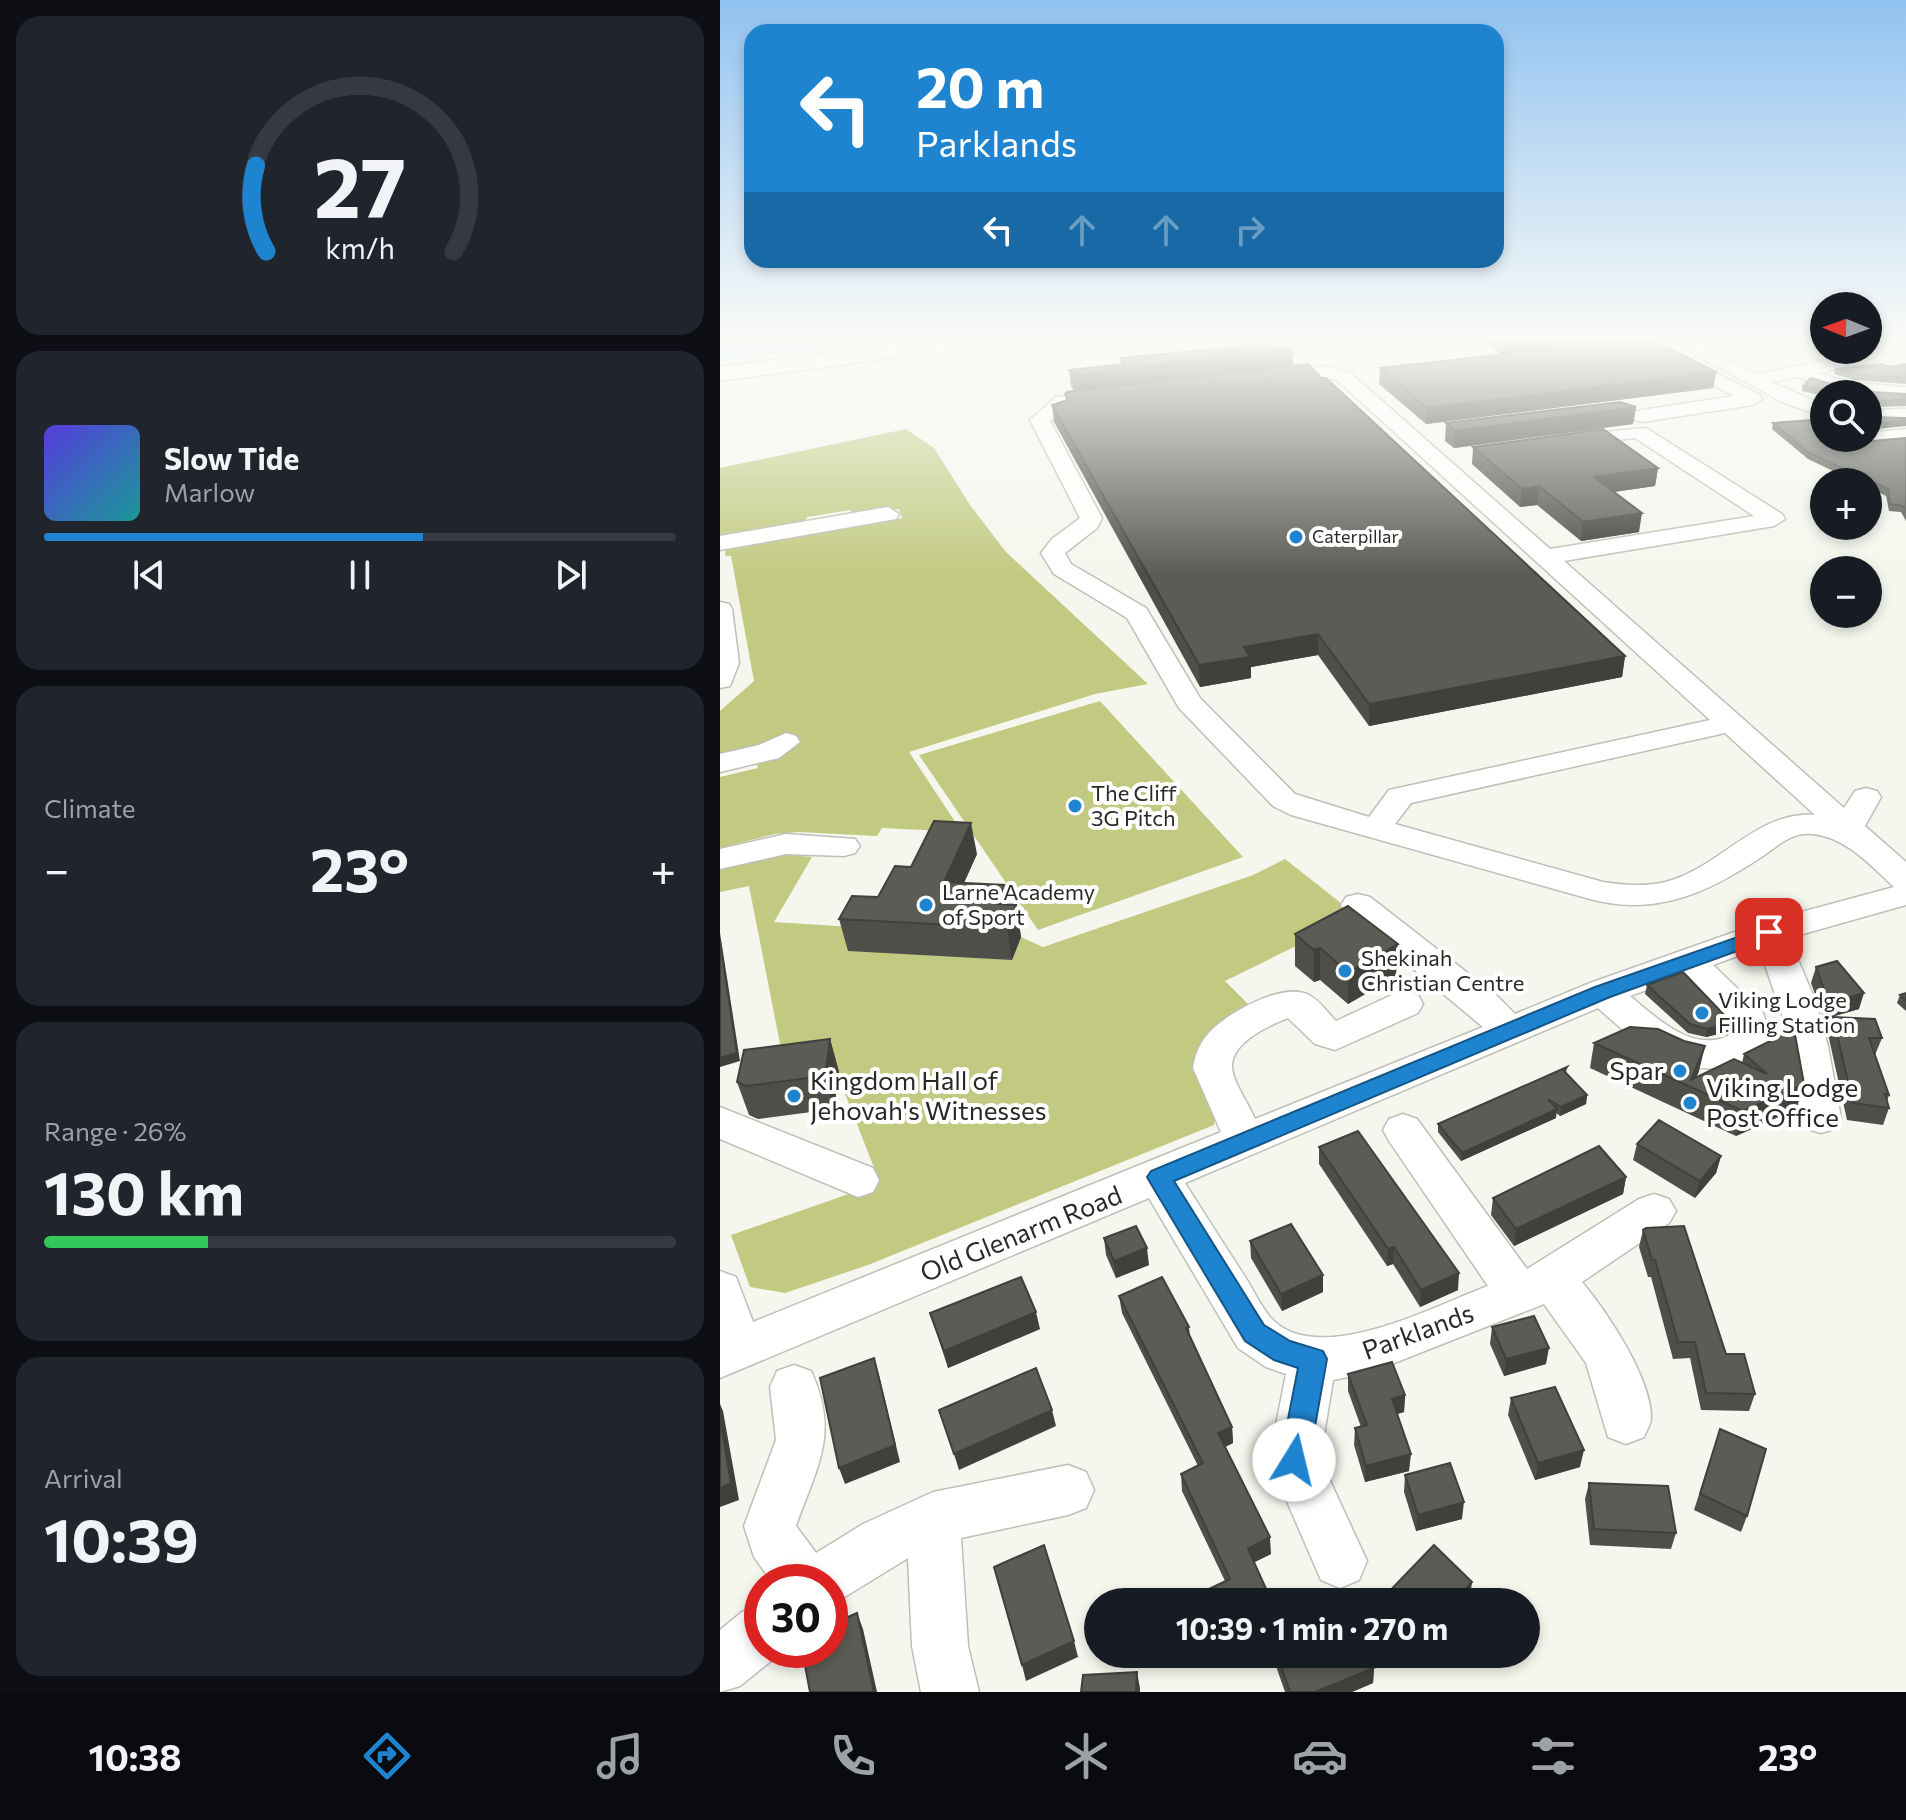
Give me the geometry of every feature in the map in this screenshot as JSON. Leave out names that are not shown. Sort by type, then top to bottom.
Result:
[{"type":"street","points":[[1045,416],[1040,420],[1091,518],[1089,523],[1056,547],[1053,553],[1055,561],[1067,572],[1137,613],[1189,702],[1284,800],[1302,808],[1602,892],[1639,897],[1662,896],[1690,886],[1792,825],[1831,827],[1858,836]]},
{"type":"street","points":[[1398,416],[1421,433],[1438,460],[1906,880]]},
{"type":"street","points":[[1546,557],[1774,519],[1628,416]]},
{"type":"street","points":[[1551,444],[1677,416]]},
{"type":"street","points":[[1887,416],[1906,432]]},
{"type":"street","points":[[1882,435],[1906,432]]},
{"type":"street","points":[[1438,460],[1463,457]]},
{"type":"street","points":[[720,543],[888,514]]},
{"type":"street","points":[[720,609],[726,663],[720,680]]},
{"type":"street","points":[[1376,829],[1400,796],[1733,723]]},
{"type":"street","points":[[720,763],[769,752],[786,742]]},
{"type":"street","points":[[1858,836],[1866,797]]},
{"type":"street","points":[[720,859],[786,844],[844,846]]},
{"type":"street","name":"Old Glenarm Road","points":[[730,1353],[1603,992],[1769,932],[1906,894]]},
{"type":"street","points":[[1358,905],[1483,1004],[1510,1032]]},
{"type":"street","points":[[1769,932],[1783,960],[1813,1052],[1821,1118]]},
{"type":"street","points":[[1603,992],[1644,1029],[1701,1055],[1715,1057],[1753,1038],[1750,1022],[1687,961]]},
{"type":"street","points":[[1246,1142],[1212,1068],[1221,1044],[1259,1016],[1291,1003],[1297,1004],[1328,1035],[1335,1037],[1405,1004]]},
{"type":"street","points":[[720,1122],[858,1180]]},
{"type":"street","points":[[1403,1130],[1535,1287],[1585,1318],[1605,1348],[1620,1384],[1626,1421]]},
{"type":"street","name":"Parklands","points":[[1159,1177],[1255,1333],[1283,1352],[1313,1359],[1369,1352],[1535,1287],[1654,1211]]},
{"type":"street","points":[[720,1291],[730,1353]]},
{"type":"street","points":[[1313,1359],[1294,1460],[1340,1561]]},
{"type":"street","points":[[791,1564],[773,1538],[770,1526],[801,1440],[794,1387]]},
{"type":"street","points":[[848,1565],[890,1537],[933,1518],[1068,1490]]},
{"type":"street","points":[[933,1518],[940,1646],[950,1692]]},
{"type":"street","points":[[720,1666],[744,1647]]},
{"type":"green space","points":[[906,429],[934,448],[970,505],[1006,552],[1148,684],[1095,694],[909,752],[962,832],[882,828],[877,836],[798,832],[775,834],[720,848],[720,777],[758,768],[756,761],[720,759],[720,711],[754,681],[731,556],[725,556],[726,549],[737,544],[888,517],[890,520],[902,518],[899,509],[855,515],[850,510],[807,517],[804,523],[720,537],[720,468]]},
{"type":"green space","name":"The Cliff 3G Pitch","points":[[1100,701],[1243,857],[1038,930],[919,755]]},
{"type":"green space","points":[[775,854],[812,857],[774,922],[853,927],[1012,960],[1021,937],[1043,947],[1253,875],[1285,859],[1351,911],[1347,921],[1225,981],[1251,1007],[1226,1024],[1214,1125],[868,1265],[785,1293],[750,1287],[731,1235],[880,1183],[826,1045],[782,1054],[749,886],[720,892],[720,870]]},
{"type":"building","name":"Caterpillar","points":[[1058,416],[1367,416],[1625,656],[1369,704],[1318,634],[1244,647],[1250,657],[1199,665]]},
{"type":"building","points":[[1504,416],[1568,416],[1455,431],[1446,423]]},
{"type":"building","points":[[1882,417],[1906,418],[1882,423]]},
{"type":"building","points":[[1810,420],[1810,452],[1882,452],[1882,440],[1906,438],[1906,511],[1903,506],[1890,504],[1888,489],[1882,486],[1882,468],[1842,468],[1809,453],[1773,423]]},
{"type":"building","points":[[1603,429],[1658,468],[1594,477],[1642,513],[1583,522],[1539,486],[1522,489],[1473,447]]},
{"type":"building","points":[[934,821],[971,823],[944,882],[1005,885],[997,904],[1016,905],[1007,928],[839,919],[852,896],[878,897],[895,866],[911,867]]},
{"type":"building","points":[[1348,906],[1398,944],[1348,972],[1320,948],[1314,950],[1295,934]]},
{"type":"building","points":[[720,942],[737,1053],[720,1058]]},
{"type":"building","points":[[1837,961],[1864,993],[1829,1003],[1816,967]]},
{"type":"building","points":[[1683,972],[1732,1023],[1707,1029],[1690,1024],[1647,985]]},
{"type":"building","points":[[1833,1017],[1875,1019],[1882,1038],[1869,1038],[1889,1095],[1885,1094],[1889,1108],[1853,1103]]},
{"type":"building","points":[[1630,1027],[1658,1029],[1684,1041],[1705,1046],[1691,1080],[1734,1059],[1767,1074],[1744,1054],[1794,1029],[1804,1084],[1743,1111],[1594,1043]]},
{"type":"building","points":[[830,1039],[825,1076],[746,1086],[737,1082],[744,1050]]},
{"type":"building","points":[[1567,1067],[1564,1071],[1587,1095],[1561,1107],[1548,1099],[1557,1109],[1462,1153],[1438,1124]]},
{"type":"building","points":[[1659,1120],[1721,1156],[1700,1181],[1637,1144]]},
{"type":"building","points":[[1358,1131],[1459,1273],[1421,1290],[1394,1247],[1388,1249],[1319,1147]]},
{"type":"building","points":[[1599,1146],[1626,1177],[1516,1229],[1493,1198]]},
{"type":"building","points":[[1291,1224],[1323,1275],[1281,1294],[1250,1241]]},
{"type":"building","points":[[1136,1226],[1147,1248],[1114,1261],[1104,1238]]},
{"type":"building","points":[[1684,1226],[1726,1354],[1744,1354],[1755,1394],[1706,1393],[1695,1342],[1678,1342],[1655,1260],[1652,1260],[1643,1230]]},
{"type":"building","points":[[1021,1277],[1036,1312],[944,1351],[930,1313]]},
{"type":"building","points":[[1162,1277],[1189,1327],[1186,1328],[1232,1427],[1218,1433],[1270,1537],[1248,1549],[1266,1588],[1211,1588],[1230,1579],[1181,1474],[1203,1463],[1119,1296]]},
{"type":"building","points":[[1534,1316],[1549,1348],[1506,1359],[1492,1327]]},
{"type":"building","points":[[874,1358],[895,1445],[839,1468],[820,1378]]},
{"type":"building","points":[[1392,1362],[1405,1395],[1392,1399],[1411,1454],[1366,1466],[1355,1428],[1367,1425],[1348,1374]]},
{"type":"building","points":[[1036,1368],[1052,1410],[954,1454],[939,1410]]},
{"type":"building","points":[[1555,1387],[1584,1450],[1538,1463],[1511,1398]]},
{"type":"building","points":[[720,1420],[731,1483],[720,1488]]},
{"type":"building","points":[[1720,1429],[1766,1449],[1747,1516],[1700,1494]]},
{"type":"building","points":[[1450,1463],[1464,1502],[1418,1515],[1405,1475]]},
{"type":"building","points":[[1589,1483],[1668,1486],[1676,1533],[1594,1529]]},
{"type":"building","points":[[1044,1545],[1074,1641],[1022,1665],[994,1567]]},
{"type":"building","points":[[1434,1545],[1472,1582],[1467,1588],[1393,1588]]},
{"type":"building","points":[[857,1613],[874,1692],[810,1692],[805,1668],[848,1668],[848,1617]]},
{"type":"building","points":[[1282,1668],[1374,1668],[1315,1692],[1290,1692]]},
{"type":"building","points":[[1137,1672],[1136,1692],[1081,1692],[1083,1675]]},
{"type":"place","name":"Caterpillar","points":[[1296,537]]},
{"type":"place","name":"The Cliff 3G Pitch","points":[[1075,806]]},
{"type":"place","name":"Larne Academy of Sport","points":[[926,905]]},
{"type":"place","name":"Shekinah Christian Centre","points":[[1345,971]]},
{"type":"place","name":"Viking Lodge Filling Station","points":[[1702,1013]]},
{"type":"place","name":"Spar","points":[[1680,1071]]},
{"type":"place","name":"Kingdom Hall of Jehovah's Witnesses","points":[[794,1096]]},
{"type":"place","name":"Viking Lodge Post Office","points":[[1690,1103]]},
{"type":"route","points":[[1294,1460],[1313,1359],[1283,1352],[1255,1333],[1159,1177],[1603,992],[1769,932]]}]
